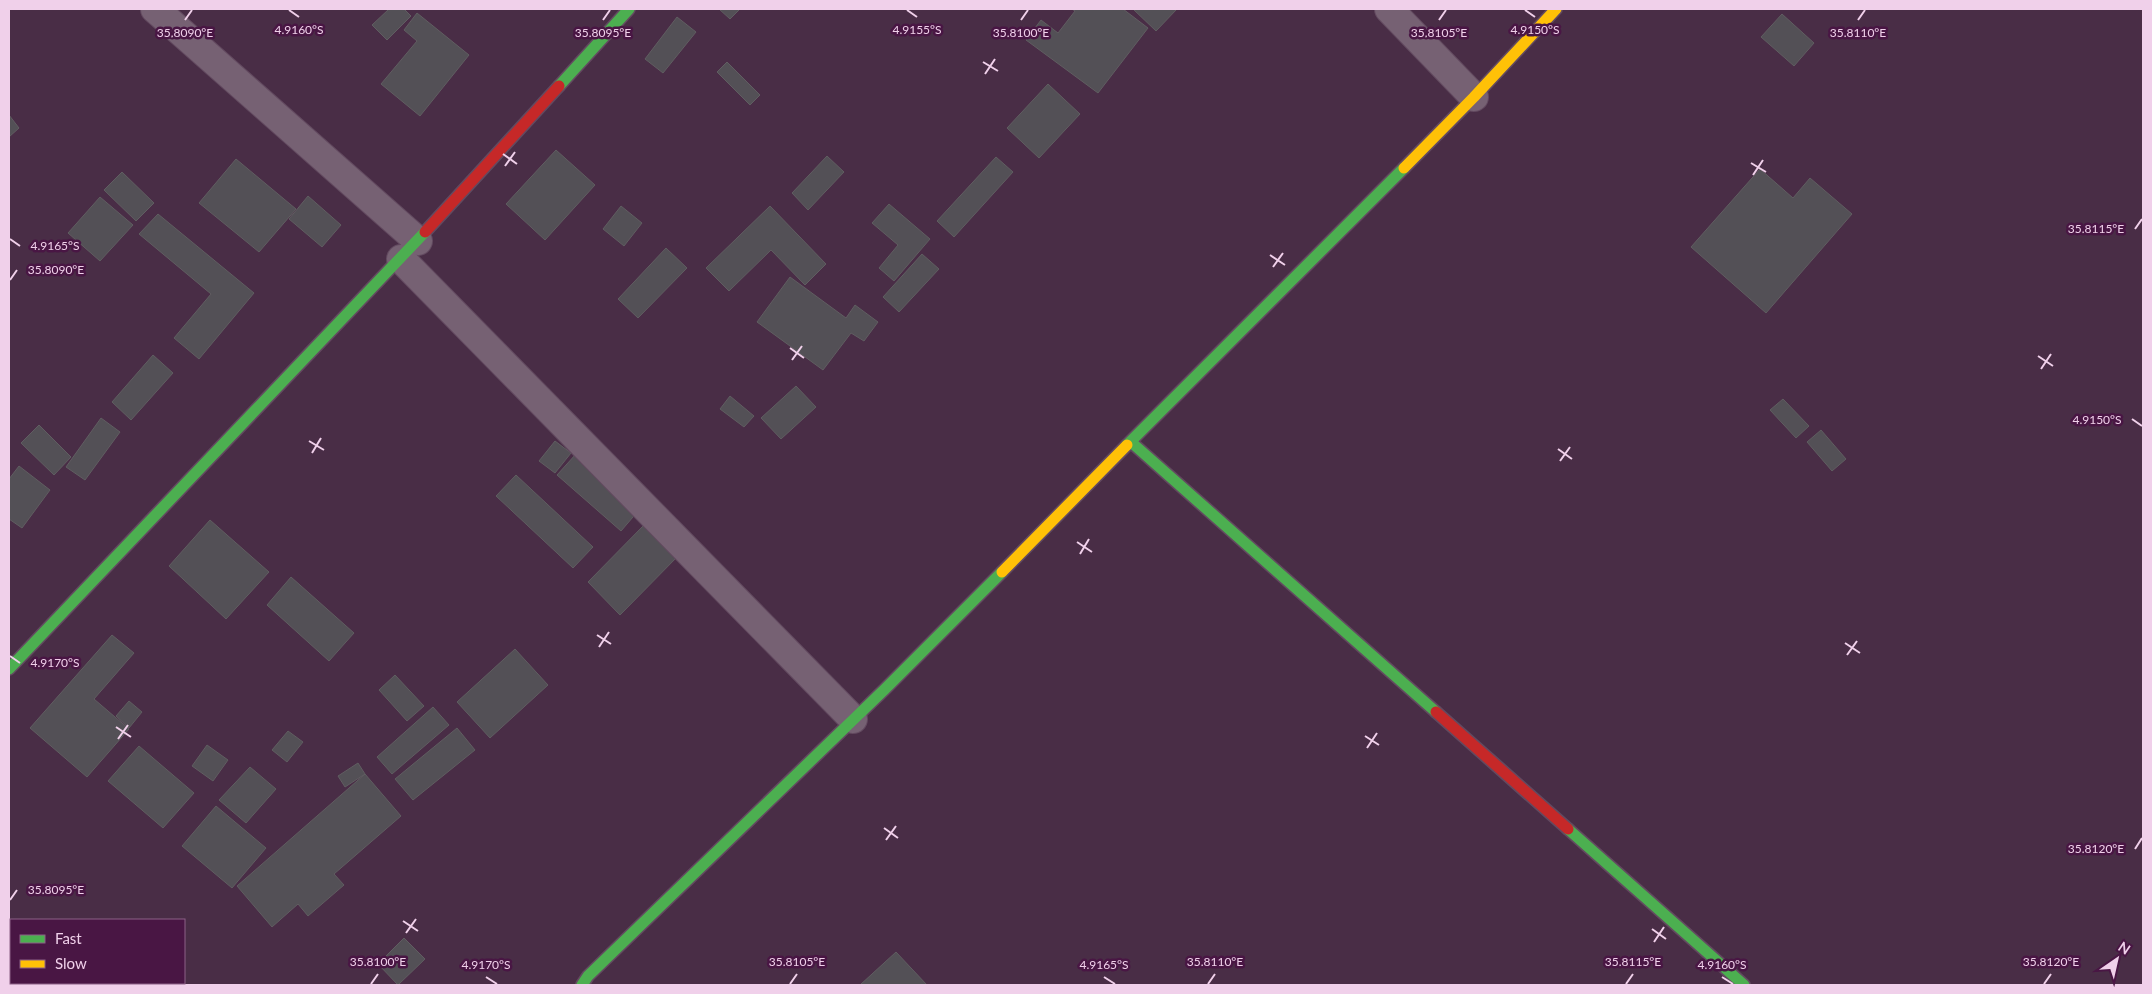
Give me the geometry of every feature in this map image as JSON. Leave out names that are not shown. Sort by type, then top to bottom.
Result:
[{"type":"main road","points":[[9,669],[410,250],[629,9]]},
{"type":"main road","points":[[572,985],[585,981],[854,719],[1474,97],[1556,9]]},
{"type":"main road","points":[[1131,442],[1744,985]]},
{"type":"street","points":[[155,9],[410,250],[854,719]]},
{"type":"street","points":[[1389,9],[1474,97]]},
{"type":"building","points":[[389,9],[404,9],[411,16],[387,40],[372,25]]},
{"type":"building","points":[[719,9],[740,9],[730,19]]},
{"type":"building","points":[[1072,9],[1123,9],[1148,28],[1098,93],[1026,40],[1041,20],[1058,33],[1075,11]]},
{"type":"building","points":[[1133,9],[1177,9],[1156,31]]},
{"type":"building","points":[[417,13],[469,55],[420,116],[381,84],[417,41],[404,30]]},
{"type":"building","points":[[1782,14],[1814,43],[1794,66],[1761,37]]},
{"type":"building","points":[[677,17],[696,32],[663,73],[645,59]]},
{"type":"building","points":[[727,62],[760,95],[750,105],[717,72]]},
{"type":"building","points":[[1048,84],[1080,114],[1039,158],[1007,128]]},
{"type":"building","points":[[9,115],[19,128],[9,137]]},
{"type":"building","points":[[556,150],[595,185],[545,240],[506,204]]},
{"type":"building","points":[[827,156],[844,172],[808,210],[792,193]]},
{"type":"building","points":[[996,157],[1013,172],[954,237],[937,221]]},
{"type":"building","points":[[236,159],[296,209],[259,252],[199,203]]},
{"type":"building","points":[[1760,169],[1793,198],[1810,178],[1852,214],[1766,313],[1691,247]]},
{"type":"building","points":[[122,172],[154,203],[136,221],[104,190]]},
{"type":"building","points":[[308,196],[341,225],[322,247],[289,219]]},
{"type":"building","points":[[100,197],[133,225],[100,261],[68,233]]},
{"type":"building","points":[[889,204],[930,239],[894,281],[879,268],[898,245],[872,223]]},
{"type":"building","points":[[621,206],[642,223],[624,246],[603,229]]},
{"type":"building","points":[[770,206],[826,264],[805,285],[771,250],[729,291],[706,268]]},
{"type":"building","points":[[158,214],[254,293],[199,359],[174,338],[211,294],[139,234]]},
{"type":"building","points":[[666,248],[687,268],[638,318],[618,299]]},
{"type":"building","points":[[922,254],[939,269],[899,312],[883,297]]},
{"type":"building","points":[[790,277],[846,318],[855,305],[878,322],[864,341],[851,333],[823,370],[757,322]]},
{"type":"building","points":[[153,355],[173,373],[131,420],[112,402]]},
{"type":"building","points":[[796,386],[816,407],[781,439],[761,418]]},
{"type":"building","points":[[730,396],[754,416],[744,427],[720,409]]},
{"type":"building","points":[[1783,399],[1809,426],[1796,438],[1770,410]]},
{"type":"building","points":[[101,418],[120,432],[85,480],[66,467]]},
{"type":"building","points":[[39,425],[71,457],[54,475],[21,443]]},
{"type":"building","points":[[1821,430],[1846,459],[1832,471],[1807,442]]},
{"type":"building","points":[[555,441],[571,453],[555,473],[539,461]]},
{"type":"building","points":[[576,454],[639,510],[621,531],[557,475]]},
{"type":"building","points":[[19,466],[50,490],[22,528],[9,519],[9,479]]},
{"type":"building","points":[[516,475],[593,547],[573,568],[496,496]]},
{"type":"building","points":[[210,520],[269,572],[226,619],[169,566]]},
{"type":"building","points":[[647,522],[680,554],[620,615],[588,582]]},
{"type":"building","points":[[291,577],[354,633],[329,661],[267,605]]},
{"type":"building","points":[[112,635],[134,653],[94,699],[129,729],[87,777],[30,728]]},
{"type":"building","points":[[515,649],[548,685],[490,738],[457,702]]},
{"type":"building","points":[[395,675],[424,706],[407,721],[379,690]]},
{"type":"building","points":[[129,701],[142,712],[129,728],[116,716]]},
{"type":"building","points":[[433,707],[449,725],[392,774],[377,757]]},
{"type":"building","points":[[457,728],[475,750],[413,800],[395,779]]},
{"type":"building","points":[[288,731],[303,742],[287,762],[272,750]]},
{"type":"building","points":[[207,745],[228,760],[213,781],[192,766]]},
{"type":"building","points":[[139,746],[194,793],[163,828],[108,781]]},
{"type":"building","points":[[358,763],[365,774],[345,787],[338,776]]},
{"type":"building","points":[[250,767],[276,789],[246,823],[219,800]]},
{"type":"building","points":[[365,774],[401,816],[334,874],[344,885],[308,916],[298,904],[272,927],[237,886]]},
{"type":"building","points":[[216,806],[266,848],[232,888],[182,846]]},
{"type":"building","points":[[404,938],[425,959],[398,985],[378,964]]},
{"type":"building","points":[[896,952],[927,985],[860,985]]},
{"type":"traffic: fast","points":[[559,86],[629,9]]},
{"type":"traffic: fast","points":[[1127,445],[1404,168]]},
{"type":"traffic: fast","points":[[9,669],[425,232]]},
{"type":"traffic: fast","points":[[1131,442],[1436,712]]},
{"type":"traffic: fast","points":[[582,985],[588,976],[885,689],[1002,572]]},
{"type":"traffic: fast","points":[[1568,829],[1744,985]]},
{"type":"traffic: slow","points":[[1404,168],[1474,97],[1556,9]]},
{"type":"traffic: slow","points":[[1002,572],[1127,445]]},
{"type":"traffic: jam","points":[[425,232],[559,86]]},
{"type":"traffic: jam","points":[[1436,712],[1568,829]]}]
